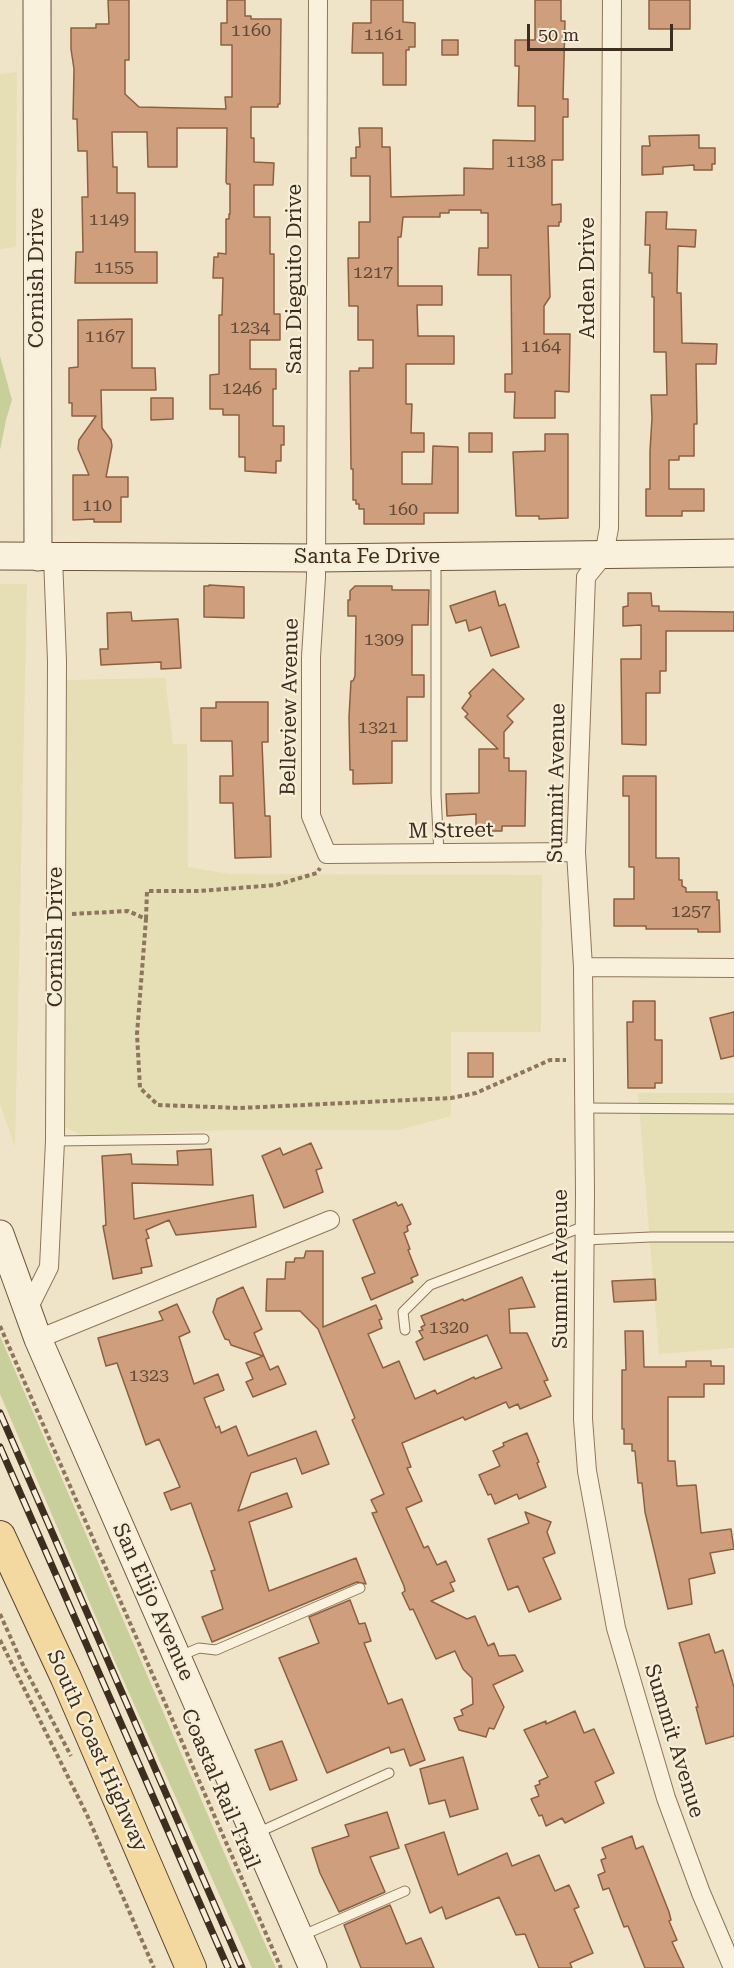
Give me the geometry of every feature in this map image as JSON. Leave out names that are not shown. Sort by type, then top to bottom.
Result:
[{"type":"main road","name":"Cornish Drive","points":[[37,0],[45,557]]},
{"type":"main road","name":"Santa Fe Drive","points":[[0,556],[316,558],[734,553]]},
{"type":"main road","name":"San Elijo Avenue","points":[[0,1234],[38,1340],[313,1968]]},
{"type":"main road","name":"South Coast Highway","points":[[0,1536],[66,1678],[191,1968]]},
{"type":"street","name":"San Dieguito Drive","points":[[316,558],[318,0]]},
{"type":"street","name":"Arden Drive","points":[[604,555],[609,528],[612,0]]},
{"type":"street","name":"Summit Avenue","points":[[604,555],[586,577],[576,852],[583,967],[584,1429],[587,1471],[616,1628],[666,1798],[700,1893],[734,1968]]},
{"type":"street","name":"Cornish Drive","points":[[27,1311],[49,1268],[55,1141],[57,661],[45,557]]},
{"type":"street","name":"Belleview Avenue","points":[[316,558],[311,657],[311,816],[327,854]]},
{"type":"street","name":"M Street","points":[[327,854],[576,852]]},
{"type":"street","points":[[583,967],[734,968]]},
{"type":"street","points":[[38,1340],[330,1221]]},
{"type":"lane","points":[[436,557],[436,795],[439,854]]},
{"type":"lane","points":[[584,1108],[734,1109]]},
{"type":"lane","points":[[55,1141],[204,1139]]},
{"type":"lane","points":[[405,1330],[403,1312],[430,1285],[584,1233],[606,1240],[651,1237],[734,1237]]},
{"type":"lane","points":[[178,1657],[199,1648],[216,1650],[360,1588]]},
{"type":"lane","points":[[254,1833],[389,1773]]},
{"type":"lane","points":[[299,1937],[405,1891]]},
{"type":"path","points":[[327,854],[317,873],[276,885],[199,891],[147,891],[137,1034],[139,1077],[140,1088],[158,1105],[240,1108],[451,1098],[477,1094],[550,1060],[584,1060]]},
{"type":"path","points":[[56,916],[128,911],[146,919]]},
{"type":"path","name":"Coastal Rail Trail","points":[[0,1326],[161,1689],[230,1854],[281,1968]]},
{"type":"path","points":[[0,1614],[22,1663],[75,1764]]},
{"type":"path","points":[[0,1640],[87,1815],[154,1968]]},
{"type":"shaded area","points":[[17,72],[16,247],[0,249],[0,74]]},
{"type":"shaded area","points":[[0,584],[27,584],[15,1147],[0,1104]]},
{"type":"shaded area","points":[[165,678],[173,744],[187,744],[188,867],[230,874],[542,875],[541,1032],[451,1032],[451,1116],[399,1130],[230,1130],[82,1136],[62,1125],[67,680]]},
{"type":"shaded area","points":[[638,1093],[734,1093],[734,1348],[659,1354]]},
{"type":"green space","points":[[0,356],[12,400],[0,450]]},
{"type":"green space","points":[[0,1336],[276,1968],[252,1968],[113,1657],[0,1394]]},
{"type":"building","points":[[108,0],[129,0],[129,60],[125,60],[125,94],[139,107],[226,109],[225,97],[232,97],[232,45],[221,45],[221,23],[227,23],[227,0],[245,0],[245,16],[251,16],[251,19],[281,19],[280,104],[278,107],[251,107],[254,162],[274,163],[273,185],[254,185],[254,217],[270,217],[270,254],[274,254],[274,314],[280,314],[280,340],[250,340],[250,369],[276,369],[276,389],[273,389],[273,426],[284,426],[284,445],[281,445],[281,461],[276,461],[276,473],[245,471],[245,457],[239,457],[239,415],[223,415],[223,409],[210,409],[210,375],[219,374],[219,315],[222,315],[223,278],[213,278],[214,257],[218,257],[218,253],[226,254],[226,219],[229,219],[230,214],[230,184],[226,182],[227,128],[177,128],[177,167],[148,167],[147,132],[112,132],[113,167],[117,167],[117,193],[135,193],[135,252],[157,252],[157,283],[75,283],[76,252],[83,252],[82,197],[88,197],[87,151],[78,151],[77,119],[73,119],[74,69],[71,28],[96,28],[96,24],[109,24]]},
{"type":"building","points":[[371,0],[403,0],[403,22],[415,23],[415,47],[409,47],[409,50],[406,50],[406,85],[383,85],[383,53],[352,53],[353,23],[371,23]]},
{"type":"building","points":[[535,0],[561,0],[561,21],[565,21],[563,99],[568,99],[568,117],[563,117],[563,160],[552,160],[552,205],[561,204],[561,222],[559,226],[548,226],[550,297],[544,306],[544,334],[570,334],[569,392],[555,391],[555,418],[514,418],[515,392],[505,392],[505,374],[512,374],[511,275],[478,275],[479,248],[488,248],[488,213],[481,213],[481,210],[449,210],[449,213],[440,213],[440,217],[403,217],[401,237],[398,237],[398,286],[442,286],[442,305],[417,305],[418,336],[454,336],[454,364],[406,364],[406,404],[412,404],[411,433],[424,433],[424,452],[402,452],[402,484],[432,484],[433,446],[458,447],[458,513],[424,513],[424,524],[364,524],[364,509],[359,509],[359,504],[353,500],[350,371],[359,371],[359,368],[373,368],[373,340],[358,340],[358,306],[349,306],[348,258],[359,258],[359,222],[370,222],[370,176],[351,176],[351,158],[356,158],[356,147],[360,147],[359,128],[382,128],[382,147],[390,147],[391,197],[464,195],[464,168],[493,169],[493,140],[535,141],[535,106],[518,106],[519,66],[515,66],[515,40],[535,40]]},
{"type":"building","points":[[649,0],[690,0],[690,29],[649,29]]},
{"type":"building","points":[[442,40],[458,40],[458,55],[442,55]]},
{"type":"building","points":[[699,135],[699,148],[715,148],[715,164],[712,164],[712,170],[694,170],[694,165],[663,167],[663,174],[642,175],[642,146],[650,146],[649,136]]},
{"type":"building","points":[[646,212],[667,212],[666,229],[696,230],[695,247],[678,246],[677,293],[681,293],[682,343],[717,344],[716,364],[696,364],[697,424],[694,424],[694,456],[679,456],[679,460],[669,460],[669,489],[704,489],[704,511],[682,511],[682,516],[646,516],[646,489],[650,489],[651,395],[667,395],[666,352],[654,352],[654,297],[652,297],[652,273],[649,273],[650,245],[645,245]]},
{"type":"building","points":[[132,319],[132,368],[155,368],[156,390],[101,390],[102,428],[111,440],[112,446],[106,477],[128,477],[128,497],[121,497],[121,522],[94,522],[94,519],[73,520],[73,475],[89,475],[78,449],[79,440],[96,416],[72,416],[72,403],[69,403],[69,368],[78,367],[78,320]]},
{"type":"building","points":[[151,398],[173,398],[173,419],[151,420]]},
{"type":"building","points":[[469,433],[492,433],[492,452],[469,452]]},
{"type":"building","points":[[545,434],[568,434],[568,518],[539,519],[539,516],[516,516],[513,452],[545,451]]},
{"type":"building","points":[[204,586],[244,587],[244,618],[204,617]]},
{"type":"building","points":[[355,586],[392,586],[392,590],[429,590],[428,625],[412,625],[412,675],[424,675],[424,697],[407,697],[407,741],[392,741],[392,783],[353,784],[353,770],[350,770],[349,717],[351,681],[355,676],[356,616],[348,616],[348,600],[350,600],[350,591]]},
{"type":"building","points":[[495,591],[499,606],[505,604],[519,647],[491,656],[481,627],[469,631],[466,620],[456,623],[450,606]]},
{"type":"building","points":[[628,593],[651,593],[652,606],[659,606],[659,611],[734,612],[734,631],[666,631],[666,671],[660,671],[660,693],[646,693],[646,745],[622,744],[621,659],[641,659],[641,625],[623,626],[623,607],[628,606]]},
{"type":"building","points":[[131,612],[132,621],[178,619],[181,668],[161,669],[161,662],[101,665],[100,649],[108,649],[107,613]]},
{"type":"building","points":[[493,669],[524,699],[507,716],[513,722],[504,732],[504,758],[509,758],[509,771],[526,771],[525,826],[502,826],[502,831],[476,831],[476,814],[447,816],[446,794],[479,793],[479,749],[498,749],[465,717],[468,714],[462,708],[471,696],[469,693]]},
{"type":"building","points":[[216,702],[268,702],[268,742],[262,742],[265,816],[270,816],[271,857],[235,858],[233,803],[220,803],[220,776],[233,776],[232,741],[201,741],[201,708],[216,708]]},
{"type":"building","points":[[623,776],[656,776],[656,858],[679,858],[679,880],[682,880],[682,886],[686,888],[686,892],[717,892],[720,932],[698,932],[698,929],[646,929],[646,926],[614,926],[614,899],[634,899],[634,867],[629,867],[629,796],[623,796]]},
{"type":"building","points":[[633,1001],[655,1001],[655,1040],[662,1040],[662,1083],[655,1083],[655,1088],[628,1088],[627,1022],[633,1022]]},
{"type":"building","points":[[734,1012],[734,1056],[721,1059],[710,1018]]},
{"type":"building","points":[[468,1053],[493,1053],[493,1077],[468,1077]]},
{"type":"building","points":[[311,1143],[322,1168],[316,1170],[323,1192],[284,1208],[262,1156],[280,1148],[283,1155]]},
{"type":"building","points":[[211,1149],[213,1185],[132,1183],[134,1219],[253,1195],[256,1227],[176,1235],[169,1220],[146,1230],[152,1266],[141,1268],[142,1273],[113,1279],[103,1226],[106,1225],[102,1156],[131,1154],[132,1164],[178,1165],[177,1151]]},
{"type":"building","points":[[396,1202],[398,1206],[402,1204],[411,1224],[407,1226],[408,1231],[404,1233],[418,1275],[411,1278],[413,1282],[371,1300],[362,1278],[375,1273],[353,1220]]},
{"type":"building","points":[[306,1251],[323,1251],[323,1327],[376,1305],[382,1319],[379,1320],[382,1328],[368,1334],[383,1368],[399,1361],[415,1399],[435,1390],[437,1394],[474,1377],[475,1379],[502,1368],[487,1335],[424,1360],[416,1342],[423,1338],[419,1331],[423,1330],[421,1327],[425,1325],[421,1316],[522,1277],[535,1307],[509,1309],[510,1333],[527,1333],[548,1380],[544,1381],[551,1396],[520,1409],[518,1404],[509,1408],[506,1402],[465,1420],[463,1417],[402,1443],[411,1467],[407,1468],[422,1501],[406,1508],[424,1548],[428,1546],[437,1565],[446,1561],[455,1581],[450,1583],[454,1591],[431,1601],[467,1619],[475,1616],[488,1646],[494,1643],[499,1656],[515,1655],[523,1671],[493,1685],[504,1707],[494,1729],[489,1728],[486,1737],[459,1730],[454,1718],[463,1715],[461,1710],[473,1704],[472,1678],[463,1669],[455,1651],[436,1659],[413,1609],[410,1610],[402,1593],[405,1591],[404,1586],[372,1513],[377,1512],[371,1500],[384,1494],[352,1420],[355,1418],[318,1329],[300,1311],[266,1311],[267,1279],[285,1279],[286,1262],[294,1262],[295,1258],[304,1258]]},
{"type":"building","points":[[655,1279],[656,1300],[614,1302],[612,1281]]},
{"type":"building","points":[[243,1287],[262,1329],[254,1333],[270,1370],[278,1366],[286,1384],[253,1397],[246,1382],[253,1379],[246,1363],[263,1356],[231,1345],[229,1340],[225,1339],[213,1312],[217,1299]]},
{"type":"building","points":[[177,1304],[190,1332],[179,1337],[194,1384],[218,1374],[224,1390],[204,1398],[216,1428],[219,1426],[221,1433],[236,1426],[248,1456],[316,1431],[329,1464],[302,1474],[296,1458],[251,1473],[238,1511],[287,1493],[292,1507],[249,1522],[269,1591],[356,1558],[366,1584],[357,1582],[212,1642],[202,1617],[223,1609],[211,1571],[215,1570],[191,1503],[171,1510],[164,1493],[180,1487],[159,1439],[146,1445],[117,1363],[106,1366],[98,1338],[163,1320],[159,1312]]},
{"type":"building","points":[[625,1331],[643,1331],[644,1367],[686,1367],[686,1361],[711,1361],[711,1366],[724,1366],[724,1384],[704,1384],[704,1397],[668,1397],[668,1461],[675,1461],[677,1486],[696,1485],[701,1533],[731,1529],[734,1549],[710,1553],[715,1573],[689,1579],[692,1604],[668,1609],[645,1512],[642,1483],[638,1483],[635,1451],[632,1451],[632,1444],[624,1444],[622,1370],[626,1370]]},
{"type":"building","points":[[527,1433],[546,1487],[519,1499],[517,1494],[495,1504],[479,1475],[500,1466],[493,1451],[504,1446],[503,1443]]},
{"type":"building","points":[[525,1512],[551,1522],[547,1532],[555,1553],[543,1558],[561,1599],[529,1612],[518,1586],[508,1590],[488,1539],[529,1523]]},
{"type":"building","points":[[350,1600],[359,1624],[365,1623],[371,1641],[364,1643],[388,1704],[402,1699],[425,1760],[410,1766],[404,1749],[391,1753],[389,1747],[327,1773],[279,1658],[319,1643],[309,1617]]},
{"type":"building","points":[[709,1634],[715,1653],[723,1650],[734,1687],[734,1736],[706,1744],[696,1707],[698,1707],[679,1643]]},
{"type":"building","points":[[575,1711],[584,1733],[594,1729],[614,1773],[595,1782],[604,1803],[565,1823],[562,1818],[546,1826],[542,1815],[539,1816],[531,1799],[539,1796],[535,1786],[540,1784],[539,1781],[548,1777],[524,1730],[546,1721],[546,1724]]},
{"type":"building","points":[[282,1741],[297,1780],[270,1790],[255,1750]]},
{"type":"building","points":[[463,1757],[478,1809],[450,1817],[445,1800],[429,1804],[420,1769]]},
{"type":"building","points":[[387,1812],[399,1848],[370,1857],[385,1892],[339,1912],[320,1873],[312,1848],[349,1836],[345,1825]]},
{"type":"building","points":[[444,1832],[458,1875],[507,1853],[512,1866],[539,1855],[555,1891],[569,1885],[579,1907],[574,1909],[593,1953],[570,1963],[572,1968],[539,1968],[525,1934],[516,1935],[499,1897],[446,1919],[442,1907],[430,1913],[405,1845]]},
{"type":"building","points":[[632,1836],[636,1849],[643,1846],[669,1912],[671,1920],[669,1921],[677,1940],[672,1942],[684,1968],[645,1968],[628,1926],[624,1927],[609,1888],[603,1890],[598,1875],[605,1872],[601,1860],[606,1858],[602,1848]]},
{"type":"building","points":[[390,1905],[406,1944],[421,1938],[434,1968],[361,1968],[344,1925]]},
{"type":"railway","points":[[0,1413],[242,1968]]},
{"type":"railway","points":[[0,1447],[228,1968]]}]
